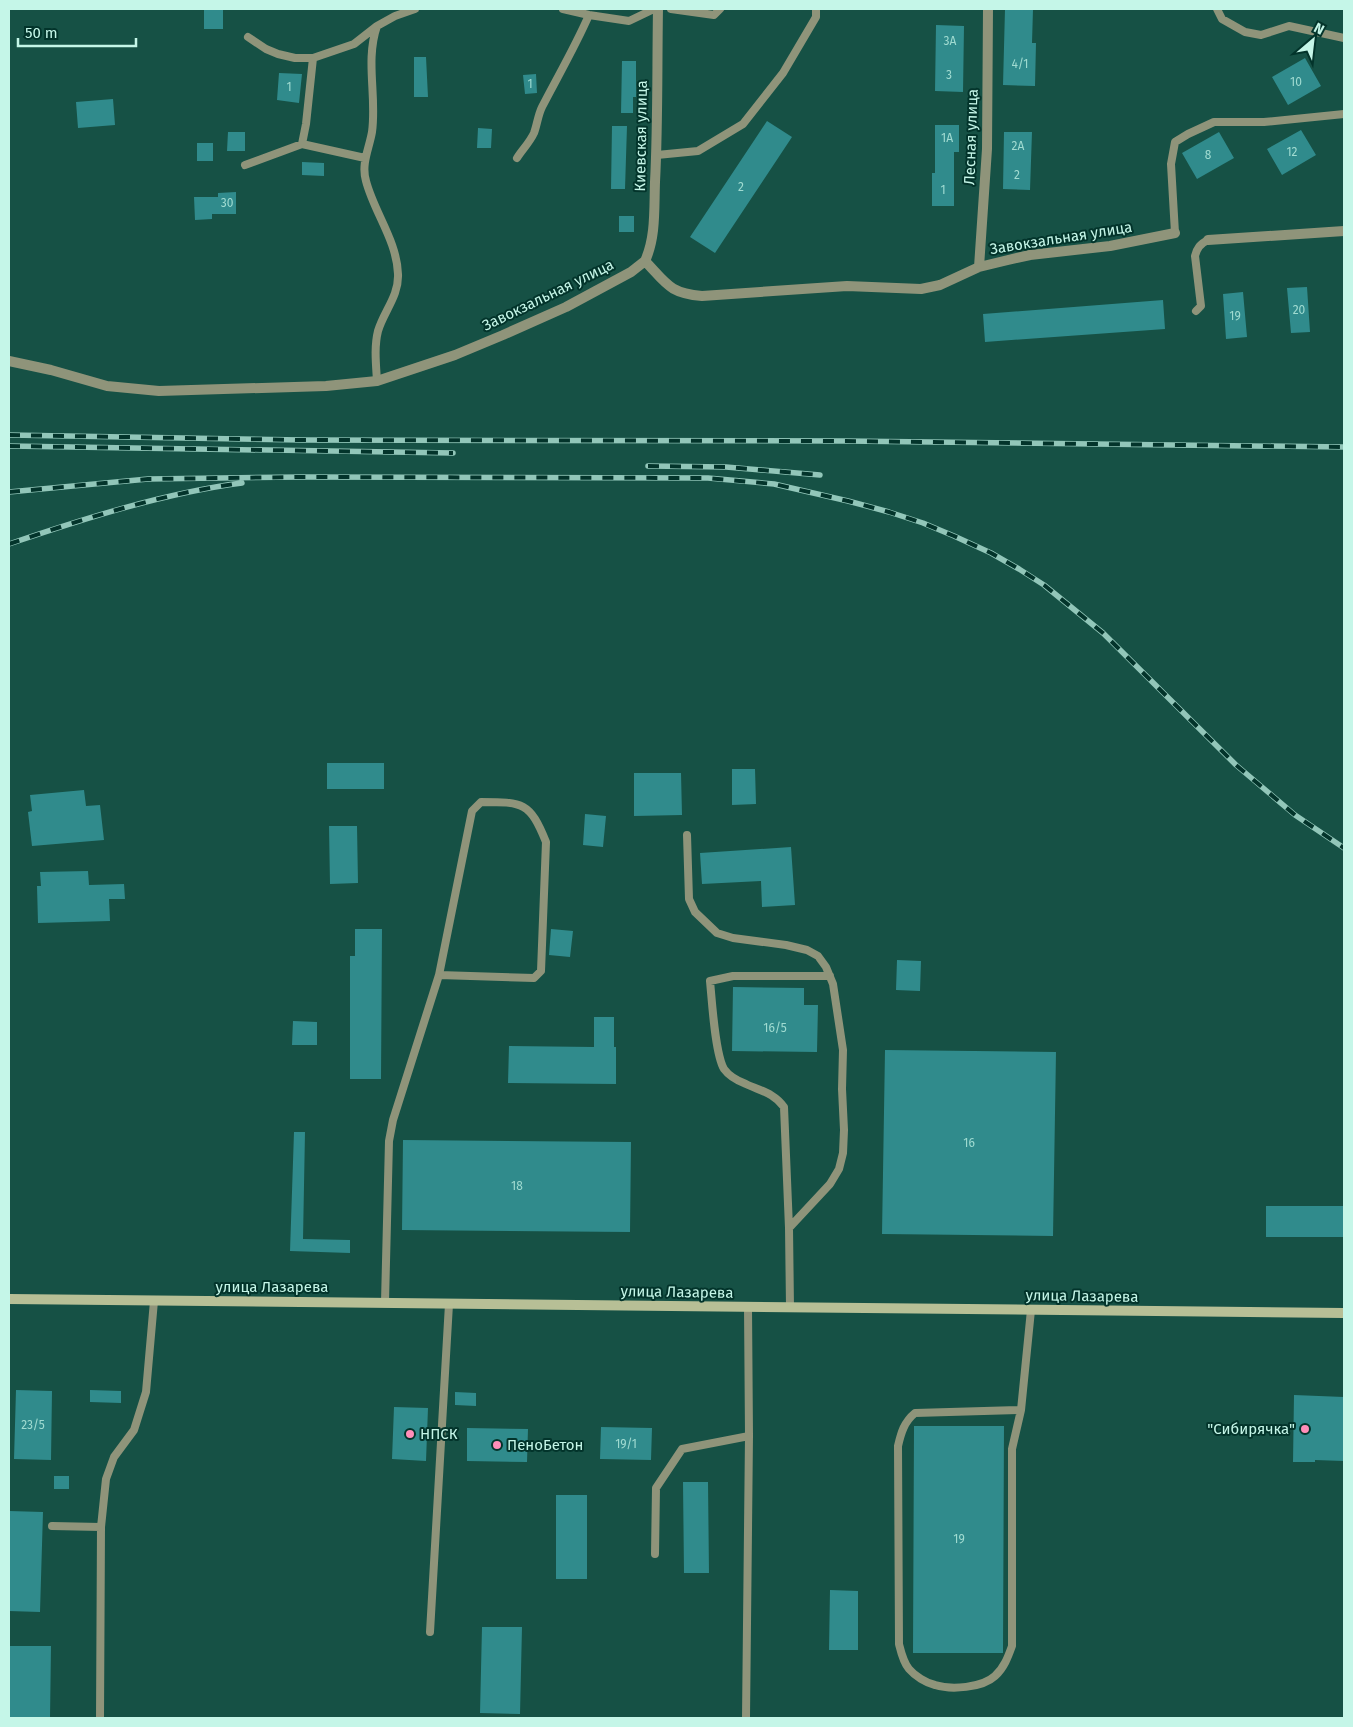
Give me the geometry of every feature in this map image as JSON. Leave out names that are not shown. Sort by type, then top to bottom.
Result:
[{"type":"main road","name":"улица Лазарева","points":[[9,1300],[385,1302],[748,1308],[1344,1313]]},
{"type":"street","name":"Киевская улица","points":[[645,262],[651,248],[654,228],[657,155],[656,9]]},
{"type":"street","name":"Лесная улица","points":[[979,267],[987,150],[988,9]]},
{"type":"street","points":[[1208,240],[1344,231]]},
{"type":"street","name":"Завокзальная улица","points":[[9,361],[51,370],[107,386],[150,390],[318,386],[378,381],[455,355],[566,306],[631,272],[645,262],[672,289],[685,295],[702,296],[847,286],[921,289],[940,285],[979,267],[1030,255],[1110,246],[1175,233]]},
{"type":"lane","points":[[248,37],[266,49],[278,54],[295,58],[313,58],[354,44],[377,26],[395,16],[415,9]]},
{"type":"lane","points":[[563,9],[629,21],[656,9]]},
{"type":"lane","points":[[671,9],[714,15],[720,9]]},
{"type":"lane","points":[[657,155],[698,151],[744,124],[783,73],[816,17],[816,9]]},
{"type":"lane","points":[[1217,9],[1222,20],[1245,32],[1261,35],[1289,26],[1344,38]]},
{"type":"lane","points":[[517,158],[533,135],[540,109],[554,87],[564,63],[577,43],[589,15]]},
{"type":"lane","points":[[377,26],[372,41],[371,54],[373,121],[372,135],[365,158],[366,180],[391,243],[398,274],[393,300],[378,330],[376,354],[378,381]]},
{"type":"lane","points":[[302,144],[313,58]]},
{"type":"lane","points":[[1175,233],[1171,164],[1175,142],[1214,122],[1264,122],[1344,114]]},
{"type":"lane","points":[[245,166],[302,144],[365,158]]},
{"type":"lane","points":[[1196,311],[1201,306],[1195,256],[1197,248],[1208,240]]},
{"type":"lane","points":[[385,1302],[389,1141],[393,1120],[438,975],[472,811],[481,802],[509,802],[528,809],[539,824],[546,842],[541,971],[534,978],[438,975]]},
{"type":"lane","points":[[687,835],[689,899],[695,912],[717,933],[733,938],[786,945],[807,950],[818,956],[826,967],[833,984],[843,1050],[844,1130],[842,1154],[839,1169],[830,1184],[789,1228]]},
{"type":"lane","points":[[790,1307],[784,1107],[771,1094],[733,1078],[724,1069],[719,1058],[710,981],[733,976],[830,976]]},
{"type":"lane","points":[[100,1718],[101,1527],[106,1479],[114,1457],[134,1430],[146,1392],[154,1301]]},
{"type":"lane","points":[[430,1632],[449,1304]]},
{"type":"lane","points":[[746,1718],[748,1308]]},
{"type":"lane","points":[[1021,1410],[915,1413],[907,1419],[902,1430],[898,1446],[899,1644],[901,1654],[908,1668],[921,1679],[936,1686],[965,1687],[981,1684],[994,1677],[1007,1661],[1012,1646],[1012,1449],[1021,1410],[1031,1310]]},
{"type":"lane","points":[[655,1554],[656,1488],[682,1449],[748,1436]]},
{"type":"lane","points":[[52,1526],[101,1527]]},
{"type":"building","points":[[1005,9],[1033,9],[1032,43],[1036,43],[1035,86],[1003,85]]},
{"type":"building","points":[[204,10],[223,10],[223,29],[204,29]]},
{"type":"building","points":[[936,25],[964,26],[963,92],[935,91]]},
{"type":"building","points":[[414,57],[426,57],[428,97],[414,97]]},
{"type":"building","points":[[1305,58],[1321,86],[1288,105],[1272,77]]},
{"type":"building","points":[[622,61],[636,61],[636,97],[633,97],[633,113],[621,113]]},
{"type":"building","points":[[279,73],[302,74],[299,103],[277,100]]},
{"type":"building","points":[[536,74],[537,93],[525,94],[523,75]]},
{"type":"building","points":[[113,99],[115,125],[78,128],[76,102]]},
{"type":"building","points":[[767,121],[792,137],[715,253],[690,237]]},
{"type":"building","points":[[935,125],[959,125],[959,152],[954,152],[954,206],[932,206],[932,173],[935,173]]},
{"type":"building","points":[[612,126],[627,126],[625,189],[611,189]]},
{"type":"building","points":[[478,128],[492,129],[491,148],[477,148]]},
{"type":"building","points":[[1301,130],[1316,155],[1282,175],[1267,149]]},
{"type":"building","points":[[228,132],[245,132],[245,151],[227,151]]},
{"type":"building","points":[[1004,132],[1032,132],[1030,190],[1003,189]]},
{"type":"building","points":[[1219,132],[1234,158],[1197,179],[1182,153]]},
{"type":"building","points":[[197,143],[213,143],[213,161],[197,161]]},
{"type":"building","points":[[302,162],[324,163],[324,176],[302,175]]},
{"type":"building","points":[[236,192],[236,214],[212,214],[212,219],[195,220],[194,197],[218,197],[218,193]]},
{"type":"building","points":[[619,216],[634,216],[634,232],[619,232]]},
{"type":"building","points":[[1307,287],[1310,332],[1291,333],[1287,288]]},
{"type":"building","points":[[1243,292],[1247,337],[1226,339],[1223,294]]},
{"type":"building","points":[[1163,300],[1165,329],[985,342],[983,314]]},
{"type":"building","points":[[327,763],[384,763],[384,789],[327,789]]},
{"type":"building","points":[[732,769],[755,769],[756,804],[732,805]]},
{"type":"building","points":[[634,773],[681,773],[682,815],[634,816]]},
{"type":"building","points":[[84,790],[86,806],[100,805],[104,840],[32,846],[28,812],[32,811],[30,795]]},
{"type":"building","points":[[585,814],[606,816],[603,847],[583,845]]},
{"type":"building","points":[[329,826],[357,826],[358,883],[330,884]]},
{"type":"building","points":[[791,847],[795,905],[762,907],[761,881],[702,884],[700,853]]},
{"type":"building","points":[[88,871],[89,885],[124,884],[125,899],[109,899],[110,921],[38,923],[37,886],[41,886],[40,872]]},
{"type":"building","points":[[355,929],[382,929],[381,1079],[350,1079],[350,956],[355,956]]},
{"type":"building","points":[[551,929],[573,931],[570,957],[549,955]]},
{"type":"building","points":[[897,960],[921,961],[920,991],[896,990]]},
{"type":"building","points":[[733,987],[804,988],[804,1005],[818,1005],[817,1052],[732,1051]]},
{"type":"building","points":[[594,1017],[614,1017],[616,1084],[508,1083],[509,1046],[594,1047]]},
{"type":"building","points":[[293,1021],[317,1022],[317,1045],[292,1045]]},
{"type":"building","points":[[885,1050],[1056,1052],[1053,1236],[882,1234]]},
{"type":"building","points":[[294,1132],[305,1132],[303,1239],[350,1240],[350,1253],[290,1251]]},
{"type":"building","points":[[403,1140],[631,1142],[630,1232],[402,1230]]},
{"type":"building","points":[[1266,1206],[1344,1206],[1344,1237],[1266,1237]]},
{"type":"building","points":[[16,1390],[52,1391],[51,1460],[14,1459]]},
{"type":"building","points":[[90,1390],[121,1391],[121,1403],[90,1402]]},
{"type":"building","points":[[455,1392],[476,1393],[476,1406],[455,1405]]},
{"type":"building","points":[[1294,1395],[1344,1397],[1344,1461],[1315,1460],[1315,1462],[1293,1462]]},
{"type":"building","name":"НПСК","points":[[394,1407],[428,1408],[426,1461],[392,1459]]},
{"type":"building","points":[[914,1426],[1004,1426],[1003,1653],[913,1653]]},
{"type":"building","points":[[601,1427],[652,1428],[651,1460],[600,1459]]},
{"type":"building","name":"ПеноБетон","points":[[467,1428],[528,1429],[527,1462],[467,1461]]},
{"type":"building","points":[[54,1476],[69,1476],[69,1489],[54,1489]]},
{"type":"building","points":[[683,1482],[708,1482],[709,1573],[684,1573]]},
{"type":"building","points":[[556,1495],[587,1495],[587,1579],[556,1579]]},
{"type":"building","points":[[9,1511],[43,1512],[40,1612],[9,1611]]},
{"type":"building","points":[[830,1590],[858,1591],[858,1650],[829,1650]]},
{"type":"building","points":[[482,1627],[522,1627],[520,1714],[480,1713]]},
{"type":"building","points":[[9,1646],[51,1646],[50,1718],[9,1718]]},
{"type":"railway","points":[[9,435],[302,440],[845,441],[1344,447]]},
{"type":"railway","points":[[9,446],[453,453]]},
{"type":"railway","points":[[648,466],[726,467],[820,475]]},
{"type":"railway","points":[[9,492],[148,479],[302,477],[708,478],[774,484],[848,501],[923,523],[954,536],[991,553],[1044,585],[1103,633],[1236,765],[1295,815],[1344,848]]},
{"type":"railway","points":[[9,544],[95,516],[154,500],[213,487],[242,483]]},
{"type":"place","name":"\"Сибирячка\"","points":[[1305,1429]]},
{"type":"place","name":"НПСК","points":[[410,1434]]},
{"type":"place","name":"ПеноБетон","points":[[497,1445]]}]
